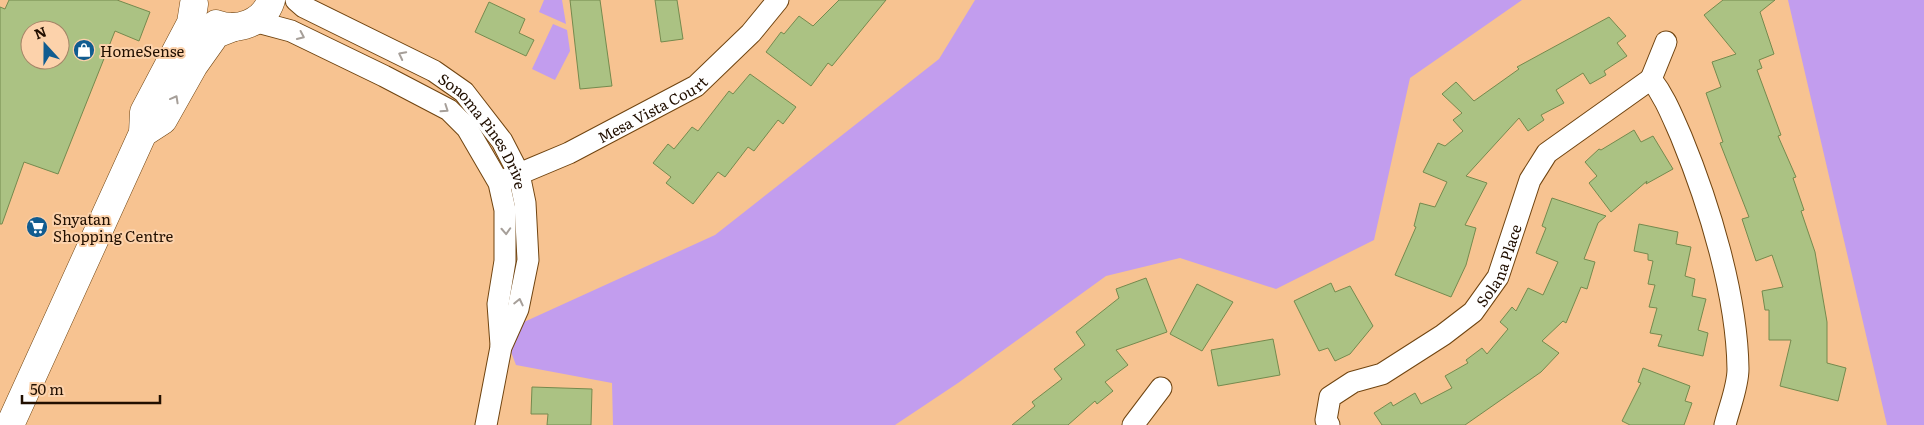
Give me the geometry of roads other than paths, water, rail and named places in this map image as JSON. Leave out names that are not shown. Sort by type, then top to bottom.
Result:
[{"type":"street","points":[[143,132],[163,120],[194,65],[216,34],[244,24],[264,14],[272,0]]},
{"type":"street","name":"Sonoma Pines Drive","points":[[296,0],[304,7],[434,71],[464,92],[502,141],[519,174],[526,220],[528,260],[518,309],[501,347],[486,425]]},
{"type":"street","name":"Mesa Vista Court","points":[[499,183],[569,153],[696,86],[751,33],[778,0]]},
{"type":"street","points":[[193,2],[201,14],[210,22],[244,24]]},
{"type":"street","points":[[10,425],[143,132],[144,112],[191,23],[193,2]]},
{"type":"street","name":"Sonoma Pines Drive","points":[[244,24],[291,31],[449,110],[467,128],[499,183],[507,236],[498,304],[501,347]]},
{"type":"street","points":[[1666,42],[1651,79],[1663,95],[1691,162],[1713,231],[1735,322],[1738,372],[1725,425]]},
{"type":"street","name":"Solana Place","points":[[1329,425],[1326,420],[1330,397],[1353,382],[1382,374],[1473,312],[1498,277],[1530,180],[1547,154],[1651,79]]},
{"type":"street","points":[[1133,425],[1162,388]]},
{"type":"place","name":"HomeSense","points":[[84,50]]},
{"type":"place","name":"Snyatan Shopping Centre","points":[[37,227]]}]
